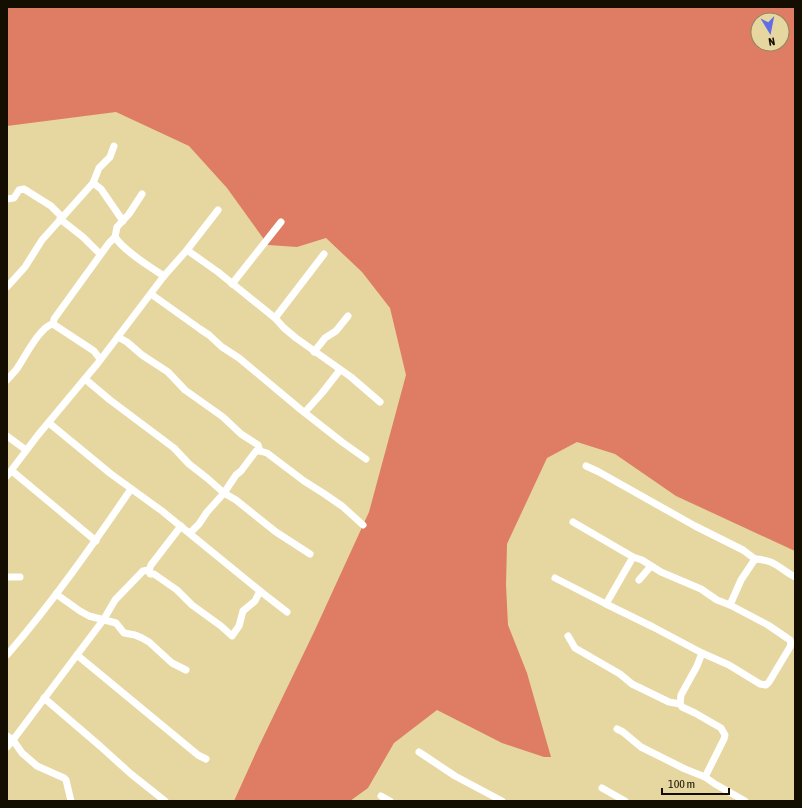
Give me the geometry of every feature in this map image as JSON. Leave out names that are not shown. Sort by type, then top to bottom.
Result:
[{"type":"street","points":[[7,287],[25,267],[42,240],[93,183],[100,168],[110,157],[114,146]]},
{"type":"street","points":[[93,183],[101,189],[123,221]]},
{"type":"street","points":[[7,199],[14,198],[21,189],[24,189],[51,206],[61,218],[100,254]]},
{"type":"street","points":[[53,324],[54,319],[100,254],[115,237],[117,227],[129,214],[142,194]]},
{"type":"street","points":[[96,541],[10,474],[26,450],[72,392],[85,379],[164,276],[187,250],[218,210]]},
{"type":"street","points":[[232,284],[281,222]]},
{"type":"street","points":[[115,237],[118,242],[141,261],[164,276]]},
{"type":"street","points":[[187,250],[218,272],[275,318],[284,328],[314,352],[351,377],[380,402]]},
{"type":"street","points":[[275,318],[324,254]]},
{"type":"street","points":[[151,294],[239,358],[300,410],[305,412],[366,459]]},
{"type":"street","points":[[314,352],[325,338],[336,331],[348,316]]},
{"type":"street","points":[[7,380],[16,370],[42,331],[48,325],[53,324],[94,351],[100,360]]},
{"type":"street","points":[[118,337],[168,372],[185,390],[223,417],[241,434],[258,445],[260,451]]},
{"type":"street","points":[[305,412],[340,370]]},
{"type":"street","points":[[85,379],[110,400],[174,448],[189,464],[224,493],[236,500],[276,532],[310,554]]},
{"type":"street","points":[[48,423],[111,474],[123,481],[131,489],[189,532],[287,612]]},
{"type":"street","points":[[7,436],[26,450]]},
{"type":"street","points":[[189,532],[196,528],[207,512],[224,493],[236,475],[256,452],[260,451],[267,453],[304,481],[323,492],[342,506],[363,525]]},
{"type":"street","points":[[586,466],[742,550],[755,559],[773,562],[795,577]]},
{"type":"street","points":[[7,655],[96,541],[131,489]]},
{"type":"street","points":[[555,578],[702,653],[729,665],[760,684],[766,685],[770,682],[790,647],[790,640],[768,625],[730,605],[717,600],[701,589],[675,579],[642,560],[633,557],[573,522]]},
{"type":"street","points":[[7,747],[10,738],[44,698],[104,619],[115,600],[143,571],[149,570],[181,526]]},
{"type":"street","points":[[606,604],[633,557]]},
{"type":"street","points":[[730,605],[741,580],[755,559]]},
{"type":"street","points":[[640,580],[651,566]]},
{"type":"street","points":[[149,570],[150,574],[154,574],[177,590],[192,606],[221,626],[232,636],[239,626],[243,612],[255,600],[260,591]]},
{"type":"street","points":[[7,577],[20,577]]},
{"type":"street","points":[[56,594],[80,612],[116,623],[124,633],[135,635],[149,642],[172,663],[186,670]]},
{"type":"street","points":[[568,636],[575,648],[620,674],[632,684],[669,702],[680,704],[682,707],[695,713],[723,731],[725,734],[724,739],[705,777]]},
{"type":"street","points":[[680,704],[681,696],[697,666],[702,653]]},
{"type":"street","points":[[77,654],[206,759]]},
{"type":"street","points":[[44,698],[130,774],[164,801]]},
{"type":"street","points":[[617,729],[641,746],[685,769],[705,777],[745,801]]},
{"type":"street","points":[[10,738],[22,753],[37,766],[66,780],[71,801]]},
{"type":"street","points":[[418,752],[455,776],[502,801]]},
{"type":"street","points":[[602,788],[625,801]]},
{"type":"street","points":[[380,796],[390,801]]},
{"type":"shaded area","points":[[7,7],[795,7],[795,551],[676,496],[615,454],[577,442],[547,458],[507,544],[506,585],[508,625],[527,673],[551,757],[544,757],[502,743],[437,710],[394,743],[368,788],[350,801],[234,801],[369,512],[406,375],[390,308],[362,272],[326,238],[297,247],[268,245],[227,188],[189,146],[116,112],[7,126]]}]
